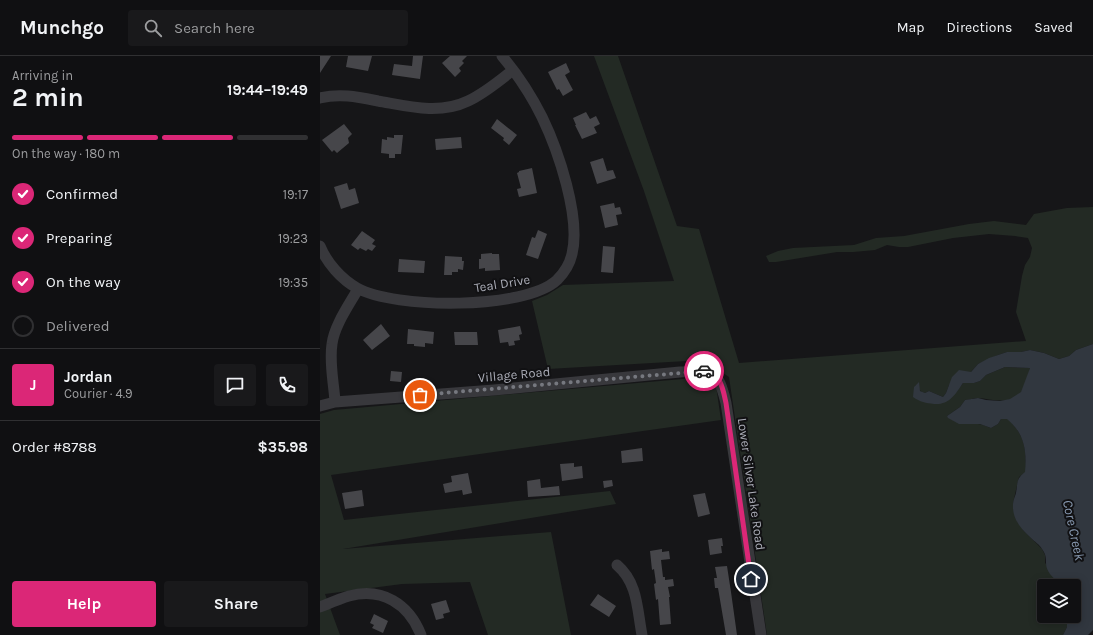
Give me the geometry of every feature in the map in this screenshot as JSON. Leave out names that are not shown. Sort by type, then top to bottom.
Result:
[{"type":"street","name":"Teal Drive","points":[[320,246],[335,270],[344,279],[358,288],[376,295],[400,299],[439,303],[505,299],[534,293],[547,287],[562,275],[572,255],[573,245],[572,217],[563,170],[551,136],[541,116],[514,70],[502,56]]},
{"type":"street","points":[[320,98],[349,96],[423,109],[441,108],[468,101],[487,90],[514,70]]},
{"type":"street","points":[[335,402],[332,344],[338,325],[358,288]]},
{"type":"street","name":"Village Road","points":[[320,406],[335,402],[494,390],[680,372],[710,372]]},
{"type":"street","name":"Lower Silver Lake Road","points":[[710,372],[716,375],[721,383],[727,408],[760,635]]},
{"type":"street","points":[[617,565],[629,577],[633,587],[642,635]]},
{"type":"street","points":[[320,607],[350,596],[364,594],[381,595],[402,606],[416,624],[420,635]]},
{"type":"shaded area","points":[[594,56],[618,56],[677,226],[699,229],[739,363],[1026,341],[1016,312],[1022,276],[1032,248],[1028,238],[989,234],[953,238],[908,247],[887,245],[875,250],[837,252],[776,262],[769,262],[766,256],[778,251],[793,248],[854,245],[876,238],[904,236],[994,221],[1026,225],[1034,214],[1067,208],[1093,207],[1093,344],[1076,350],[1069,356],[1059,359],[1044,353],[1030,350],[1021,352],[1007,352],[998,355],[978,364],[971,372],[949,385],[943,397],[957,391],[963,383],[974,383],[980,381],[986,375],[1005,367],[1030,368],[1022,391],[1013,399],[995,400],[978,398],[965,400],[960,407],[947,416],[958,423],[980,424],[991,428],[998,424],[1001,419],[1008,419],[1018,431],[1025,449],[1026,472],[1019,477],[1013,503],[1023,530],[1042,549],[1045,555],[1045,563],[1063,579],[1037,579],[1037,623],[1067,623],[1063,635],[767,635],[729,377],[704,360],[548,369],[532,301],[547,295],[563,285],[674,281],[644,191]],"holes":[[[917,385],[923,393],[929,391],[943,397],[929,403],[915,386]]]},
{"type":"shaded area","points":[[705,377],[716,386],[721,420],[331,475],[344,520],[610,491],[616,504],[343,549],[551,532],[571,635],[488,635],[470,582],[402,584],[325,594],[340,635],[320,635],[320,414],[334,410]]},
{"type":"water","name":"Core Creek","points":[[1093,344],[1093,630],[1088,635],[1063,635],[1067,627],[1067,623],[1081,623],[1081,579],[1055,579],[1048,571],[1046,557],[1042,549],[1027,535],[1016,519],[1013,503],[1018,481],[1025,472],[1025,449],[1021,436],[1013,424],[1007,419],[1001,419],[998,424],[991,428],[980,424],[959,424],[947,416],[960,407],[965,400],[978,398],[1000,401],[1010,399],[1021,392],[1030,368],[1005,367],[986,375],[980,381],[974,383],[963,383],[951,398],[944,403],[934,404],[923,402],[913,397],[914,387],[919,382],[920,391],[925,393],[929,391],[943,397],[952,377],[959,370],[971,372],[978,364],[989,358],[1007,352],[1021,352],[1030,350],[1044,353],[1059,359],[1069,356],[1076,350]]},
{"type":"building","points":[[320,56],[331,56],[320,73]]},
{"type":"building","points":[[348,56],[372,56],[368,71],[346,67]]},
{"type":"building","points":[[413,56],[423,56],[420,79],[392,75],[394,64],[412,66]]},
{"type":"building","points":[[450,56],[467,56],[462,61],[464,63],[459,68],[461,71],[455,77],[442,63]]},
{"type":"building","points":[[566,63],[570,72],[565,75],[573,90],[563,96],[559,89],[557,90],[548,72]]},
{"type":"building","points":[[586,112],[590,119],[596,116],[600,124],[594,127],[597,133],[582,139],[573,118]]},
{"type":"building","points":[[497,119],[517,135],[509,145],[503,140],[504,138],[491,128]]},
{"type":"building","points":[[344,124],[352,134],[348,138],[349,143],[337,153],[334,150],[332,152],[322,140]]},
{"type":"building","points":[[394,135],[403,135],[401,154],[395,154],[395,158],[389,158],[389,154],[381,153],[382,139],[387,140],[387,137],[394,138]]},
{"type":"building","points":[[461,137],[462,148],[436,150],[435,139]]},
{"type":"building","points":[[603,158],[607,171],[613,170],[616,178],[597,184],[590,162]]},
{"type":"building","points":[[532,168],[537,193],[519,197],[517,189],[521,188],[517,173],[519,171]]},
{"type":"building","points":[[347,183],[349,190],[355,188],[359,203],[341,209],[334,187]]},
{"type":"building","points":[[614,203],[615,208],[620,207],[622,214],[616,215],[618,225],[605,228],[600,206]]},
{"type":"building","points":[[538,230],[547,234],[538,259],[526,255],[532,237],[535,238]]},
{"type":"building","points":[[362,231],[375,240],[372,244],[376,246],[372,251],[368,249],[366,251],[360,248],[358,250],[351,245]]},
{"type":"building","points":[[603,246],[615,247],[613,273],[601,272]]},
{"type":"building","points":[[481,254],[499,254],[500,270],[485,271],[485,268],[479,269],[479,259],[481,259]]},
{"type":"building","points":[[445,256],[462,257],[462,261],[464,261],[463,270],[458,269],[458,272],[452,272],[452,275],[444,275]]},
{"type":"building","points":[[399,259],[425,261],[424,273],[398,272]]},
{"type":"building","points":[[381,324],[390,336],[372,350],[363,340]]},
{"type":"building","points":[[520,326],[522,334],[519,335],[520,340],[514,341],[515,345],[509,346],[508,342],[500,343],[498,330]]},
{"type":"building","points":[[408,329],[434,332],[433,344],[425,343],[425,347],[407,344]]},
{"type":"building","points":[[454,332],[477,332],[478,345],[455,345]]},
{"type":"building","points":[[391,371],[402,372],[401,382],[390,381]]},
{"type":"building","points":[[642,448],[643,461],[622,463],[621,451]]},
{"type":"building","points":[[574,463],[574,467],[582,466],[583,478],[562,481],[560,464]]},
{"type":"building","points":[[468,473],[472,493],[463,495],[462,490],[445,493],[443,484],[452,482],[451,476]]},
{"type":"building","points":[[540,479],[541,488],[559,486],[560,495],[528,497],[527,481]]},
{"type":"building","points":[[612,480],[613,486],[604,488],[603,481]]},
{"type":"building","points":[[362,490],[364,506],[345,509],[342,493]]},
{"type":"building","points":[[705,493],[710,514],[698,517],[693,495]]},
{"type":"building","points":[[722,538],[722,553],[710,555],[708,540]]},
{"type":"building","points":[[662,549],[662,552],[669,551],[670,559],[661,560],[663,577],[665,577],[665,580],[673,579],[674,586],[668,587],[671,624],[660,625],[658,599],[656,600],[654,584],[656,583],[654,569],[652,570],[650,551]]},
{"type":"building","points":[[727,566],[737,635],[726,635],[718,588],[715,588],[714,578],[717,578],[715,567]]},
{"type":"building","points":[[598,594],[616,606],[609,617],[590,605]]},
{"type":"building","points":[[446,600],[450,612],[443,614],[444,618],[436,620],[431,604]]},
{"type":"building","points":[[374,614],[388,621],[383,633],[372,628],[374,625],[370,623]]},
{"type":"way so far","points":[[420,395],[494,390],[704,371]]},
{"type":"route","points":[[704,371],[716,375],[723,389],[742,507],[751,579]]}]
